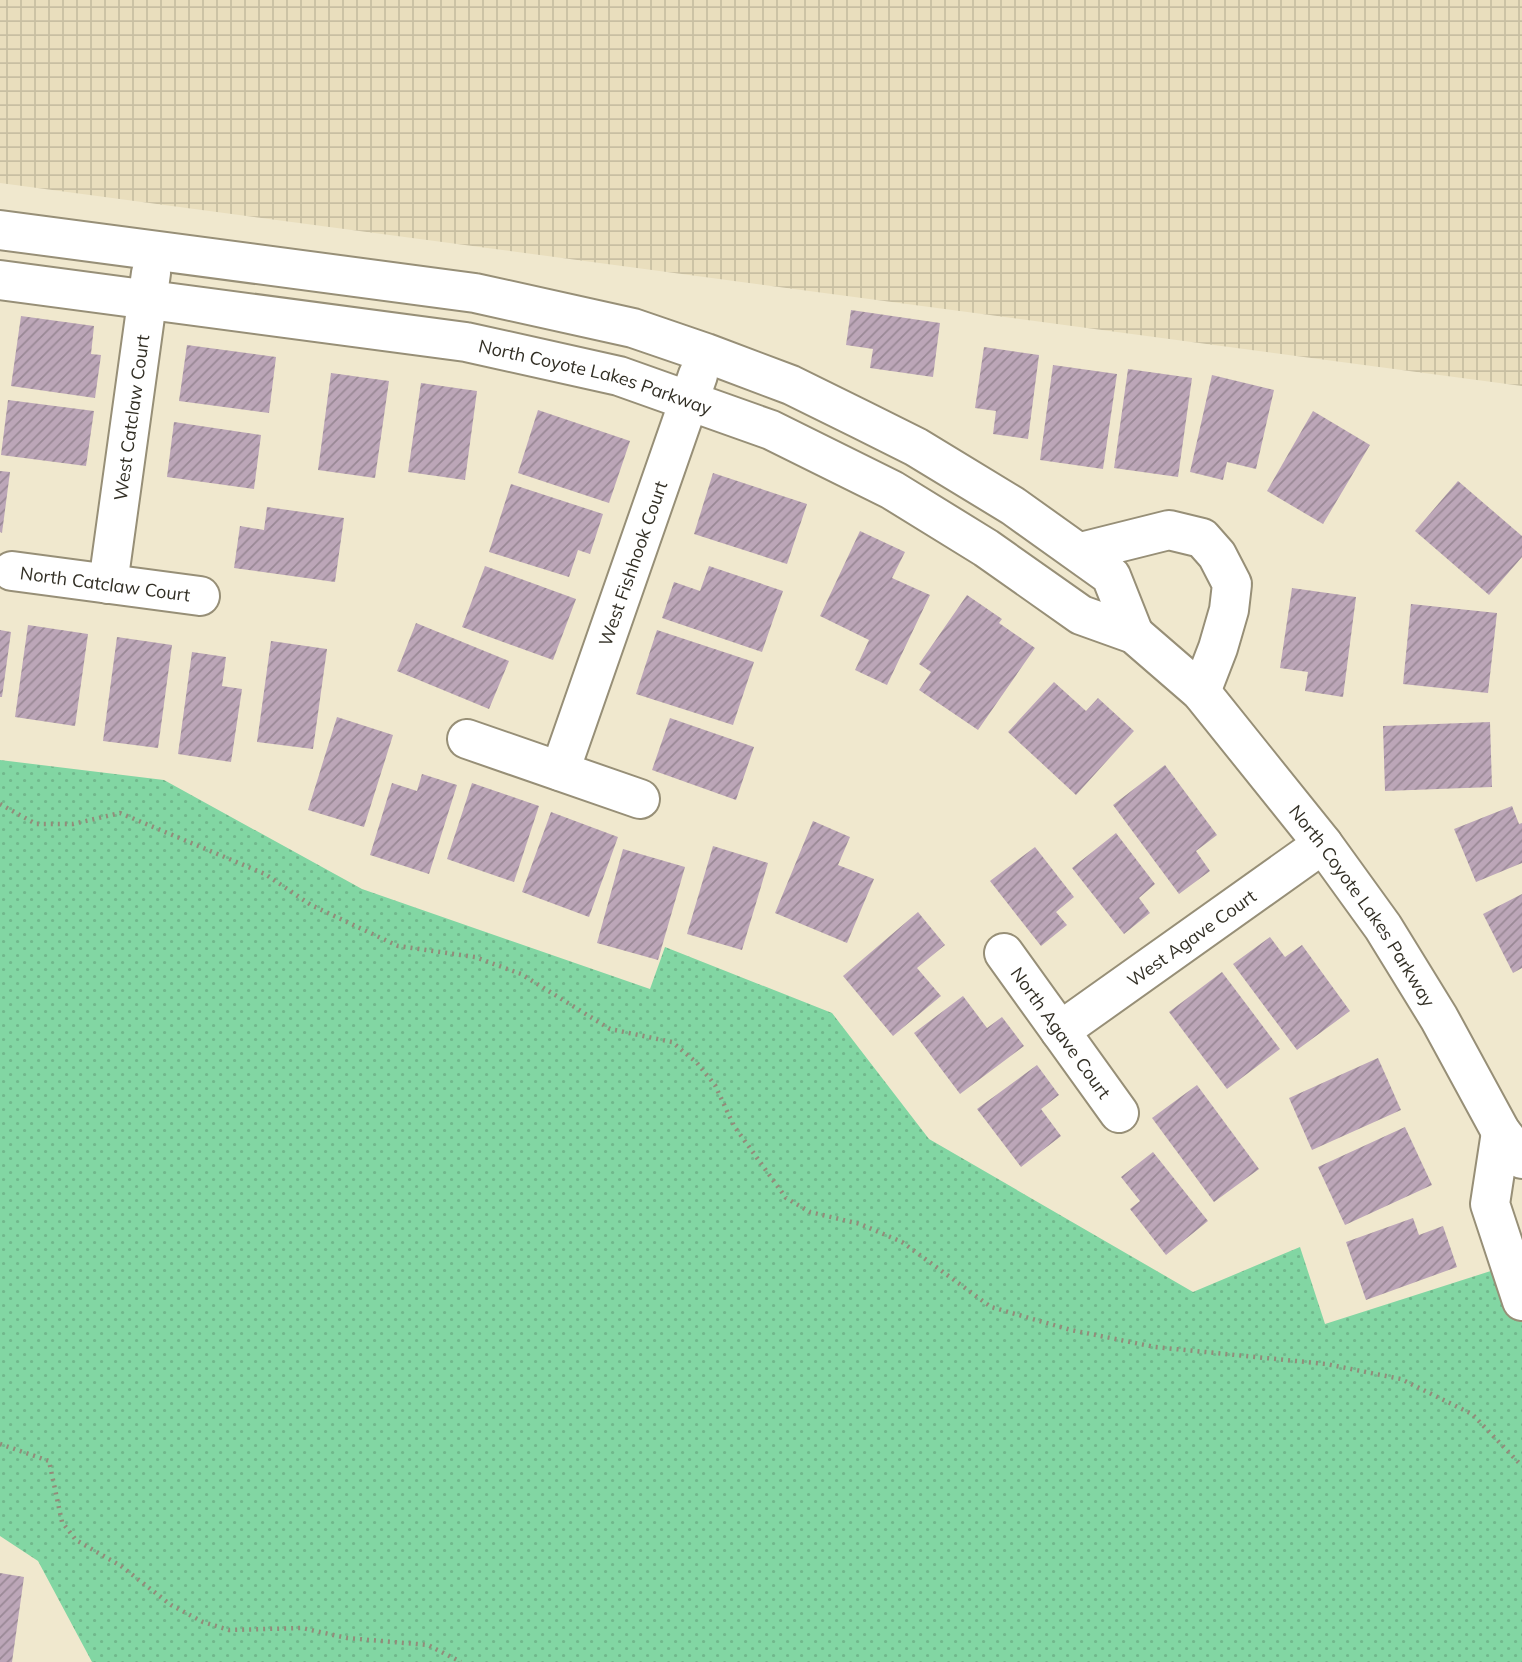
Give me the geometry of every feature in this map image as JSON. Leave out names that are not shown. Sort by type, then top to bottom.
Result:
[{"type":"street","name":"North Coyote Lakes Parkway","points":[[0,230],[475,293],[632,328],[706,353],[791,385],[916,447],[1081,552],[1111,576],[1134,634]]},
{"type":"street","name":"West Catclaw Court","points":[[108,584],[155,250]]},
{"type":"street","name":"North Coyote Lakes Parkway","points":[[0,280],[466,342],[619,376],[771,430],[892,490],[986,548],[1081,615],[1134,634],[1201,692],[1323,844],[1383,927],[1515,1138],[1490,1204],[1522,1301]]},
{"type":"street","name":"West Fishhook Court","points":[[560,771],[706,353]]},
{"type":"street","points":[[1081,552],[1170,530],[1202,538],[1217,555],[1232,583],[1222,635],[1201,692]]},
{"type":"street","name":"North Catclaw Court","points":[[12,571],[200,596]]},
{"type":"street","points":[[467,739],[640,799]]},
{"type":"street","name":"West Agave Court","points":[[1060,1031],[1323,844]]},
{"type":"street","name":"North Agave Court","points":[[1004,953],[1119,1113]]},
{"type":"path","points":[[0,804],[36,824],[73,824],[120,813],[265,874],[311,905],[398,946],[475,957],[522,974],[610,1029],[672,1042],[697,1063],[715,1084],[734,1126],[786,1198],[810,1212],[860,1224],[902,1242],[991,1307],[1071,1330],[1155,1347],[1326,1364],[1401,1379],[1472,1414],[1522,1466]]},
{"type":"path","points":[[0,1444],[49,1461],[62,1522],[76,1540],[121,1566],[171,1605],[203,1622],[229,1630],[302,1628],[347,1638],[428,1645],[461,1662]]},
{"type":"shaded area","points":[[0,0],[1522,0],[1522,386],[0,183]]},
{"type":"green space","points":[[0,760],[164,780],[362,889],[650,989],[665,947],[832,1013],[929,1139],[1193,1292],[1300,1247],[1325,1324],[1522,1261],[1522,1662],[92,1662],[38,1561],[0,1536]]},
{"type":"building","points":[[851,310],[940,323],[933,377],[870,368],[873,349],[846,345]]},
{"type":"building","points":[[21,316],[94,326],[91,354],[101,355],[95,398],[11,386]]},
{"type":"building","points":[[187,345],[276,357],[269,413],[179,401]]},
{"type":"building","points":[[984,347],[1039,355],[1028,439],[993,434],[996,411],[975,408]]},
{"type":"building","points":[[1053,365],[1117,374],[1103,469],[1040,460]]},
{"type":"building","points":[[1128,369],[1192,378],[1178,477],[1114,468]]},
{"type":"building","points":[[331,373],[389,381],[375,478],[318,470]]},
{"type":"building","points":[[1212,375],[1274,390],[1256,469],[1227,462],[1223,480],[1190,472]]},
{"type":"building","points":[[421,383],[477,391],[465,480],[408,472]]},
{"type":"building","points":[[8,400],[94,411],[86,466],[1,455]]},
{"type":"building","points":[[538,410],[630,441],[609,503],[518,473]]},
{"type":"building","points":[[1313,411],[1370,445],[1323,524],[1267,491]]},
{"type":"building","points":[[174,422],[261,435],[254,489],[167,477]]},
{"type":"building","points":[[0,471],[10,472],[2,533],[0,532]]},
{"type":"building","points":[[713,473],[807,504],[787,564],[694,534]]},
{"type":"building","points":[[1458,481],[1522,536],[1522,557],[1489,595],[1415,531]]},
{"type":"building","points":[[511,484],[603,514],[590,554],[578,550],[569,577],[489,552]]},
{"type":"building","points":[[267,507],[344,518],[335,582],[234,568],[240,526],[264,530]]},
{"type":"building","points":[[860,531],[905,552],[892,578],[930,595],[887,685],[855,670],[869,640],[820,616]]},
{"type":"building","points":[[485,566],[576,599],[553,660],[462,627]]},
{"type":"building","points":[[709,566],[783,591],[762,652],[662,618],[674,582],[700,591]]},
{"type":"building","points":[[1292,588],[1356,597],[1343,697],[1305,691],[1308,672],[1280,668]]},
{"type":"building","points":[[967,595],[1002,619],[999,623],[1035,648],[978,730],[919,690],[931,672],[919,664]]},
{"type":"building","points":[[1411,604],[1497,613],[1488,693],[1403,684]]},
{"type":"building","points":[[416,623],[509,661],[489,709],[397,671]]},
{"type":"building","points":[[28,625],[88,634],[75,726],[15,717]]},
{"type":"building","points":[[0,630],[11,632],[2,697],[0,697]]},
{"type":"building","points":[[657,630],[754,662],[733,725],[636,694]]},
{"type":"building","points":[[117,637],[172,645],[158,748],[103,741]]},
{"type":"building","points":[[271,641],[327,649],[313,749],[257,742]]},
{"type":"building","points":[[192,652],[226,657],[222,686],[242,689],[231,762],[178,754]]},
{"type":"building","points":[[1054,682],[1086,711],[1098,698],[1134,731],[1076,795],[1008,732]]},
{"type":"building","points":[[337,717],[393,735],[364,827],[308,810]]},
{"type":"building","points":[[670,718],[754,747],[736,800],[652,770]]},
{"type":"building","points":[[1490,722],[1492,787],[1385,791],[1383,726]]},
{"type":"building","points":[[1165,765],[1217,835],[1196,851],[1210,871],[1179,894],[1113,805]]},
{"type":"building","points":[[422,774],[457,785],[429,874],[370,855],[392,783],[417,791]]},
{"type":"building","points":[[472,783],[539,806],[514,882],[447,859]]},
{"type":"building","points":[[1512,806],[1519,824],[1522,823],[1522,863],[1476,882],[1454,829]]},
{"type":"building","points":[[551,812],[618,837],[589,917],[522,892]]},
{"type":"building","points":[[813,821],[850,837],[838,865],[874,879],[847,943],[775,913]]},
{"type":"building","points":[[1116,833],[1155,884],[1139,898],[1150,913],[1124,934],[1072,868]]},
{"type":"building","points":[[713,846],[768,863],[742,950],[687,934]]},
{"type":"building","points":[[1035,847],[1074,897],[1056,912],[1067,925],[1041,946],[990,881]]},
{"type":"building","points":[[623,849],[685,867],[658,960],[597,943]]},
{"type":"building","points":[[1522,894],[1522,968],[1513,973],[1483,914]]},
{"type":"building","points":[[918,912],[945,945],[917,968],[941,996],[893,1036],[843,976]]},
{"type":"building","points":[[1270,937],[1285,957],[1302,945],[1350,1011],[1297,1050],[1233,964]]},
{"type":"building","points":[[1222,972],[1280,1049],[1227,1089],[1169,1012]]},
{"type":"building","points":[[963,996],[987,1028],[1002,1017],[1024,1046],[960,1094],[914,1033]]},
{"type":"building","points":[[1378,1058],[1401,1110],[1312,1150],[1289,1098]]},
{"type":"building","points":[[1037,1065],[1059,1095],[1041,1109],[1061,1136],[1021,1167],[977,1109]]},
{"type":"building","points":[[1197,1085],[1259,1169],[1214,1202],[1152,1118]]},
{"type":"building","points":[[1405,1127],[1432,1185],[1345,1225],[1318,1167]]},
{"type":"building","points":[[1153,1152],[1208,1221],[1166,1255],[1130,1209],[1140,1201],[1121,1177]]},
{"type":"building","points":[[1413,1218],[1419,1235],[1443,1226],[1457,1267],[1366,1300],[1346,1242]]},
{"type":"building","points":[[0,1573],[24,1577],[12,1662],[0,1662]]}]
